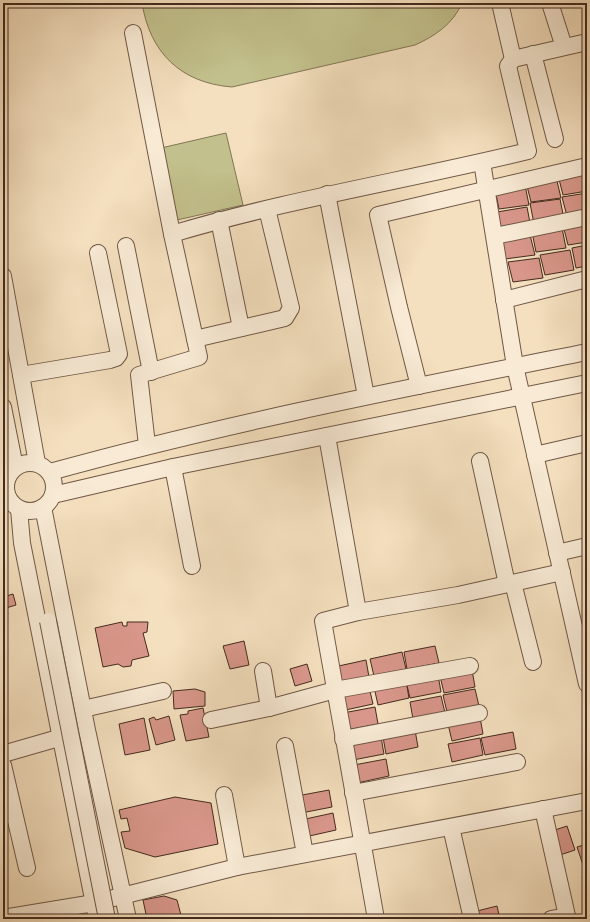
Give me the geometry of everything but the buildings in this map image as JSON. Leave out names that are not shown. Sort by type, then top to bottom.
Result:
[{"type":"street","points":[[500,3],[513,59]]},
{"type":"street","points":[[550,3],[564,47]]},
{"type":"street","points":[[133,34],[172,234],[199,357],[139,375],[147,445]]},
{"type":"street","points":[[172,234],[219,220],[327,194],[528,151],[508,66],[513,59],[564,47],[586,46]]},
{"type":"street","points":[[533,54],[555,139]]},
{"type":"street","points":[[482,162],[515,366],[557,553],[585,660],[587,684]]},
{"type":"street","points":[[420,386],[399,307],[378,215],[587,166]]},
{"type":"street","points":[[327,194],[366,396]]},
{"type":"street","points":[[195,339],[285,318],[291,308],[267,209]]},
{"type":"street","points":[[495,236],[587,217]]},
{"type":"street","points":[[219,220],[241,328]]},
{"type":"street","points":[[126,246],[151,372]]},
{"type":"street","points":[[21,375],[110,360],[116,358],[119,354],[98,253]]},
{"type":"street","points":[[3,276],[21,375],[43,468],[53,479],[53,495]]},
{"type":"street","points":[[504,300],[587,279]]},
{"type":"street","points":[[97,919],[62,737],[22,543],[7,497],[4,480],[9,472],[22,463],[43,468],[366,396],[587,352]]},
{"type":"street","points":[[11,506],[27,511],[35,511],[43,507],[53,495],[173,467],[587,383]]},
{"type":"street","points":[[3,407],[15,467]]},
{"type":"street","points":[[327,436],[358,612]]},
{"type":"street","points":[[535,455],[587,443]]},
{"type":"street","points":[[480,461],[510,583],[533,662]]},
{"type":"street","points":[[173,467],[192,566]]},
{"type":"street","points":[[43,507],[82,709],[128,919]]},
{"type":"street","points":[[49,538],[53,624],[107,919]]},
{"type":"street","points":[[22,543],[42,587],[53,624],[116,919]]},
{"type":"street","points":[[557,553],[587,546]]},
{"type":"street","points":[[376,919],[361,844],[323,622],[358,612],[458,595],[562,572]]},
{"type":"street","points":[[211,720],[270,708],[335,690],[470,666]]},
{"type":"street","points":[[262,671],[270,708]]},
{"type":"street","points":[[82,709],[163,691]]},
{"type":"street","points":[[343,739],[479,713]]},
{"type":"street","points":[[3,754],[62,737]]},
{"type":"street","points":[[285,746],[305,854]]},
{"type":"street","points":[[353,794],[518,762]]},
{"type":"street","points":[[3,765],[27,868]]},
{"type":"street","points":[[224,795],[237,867]]},
{"type":"street","points":[[5,915],[94,903],[237,867],[587,801]]},
{"type":"street","points":[[543,809],[567,916],[551,919]]},
{"type":"street","points":[[451,827],[472,919]]},
{"type":"shaded area","points":[[142,3],[462,3],[454,17],[443,28],[430,38],[415,45],[232,87],[214,84],[198,79],[183,72],[171,62],[152,37],[146,21]]},
{"type":"shaded area","points":[[226,133],[243,205],[177,220],[161,148]]}]
